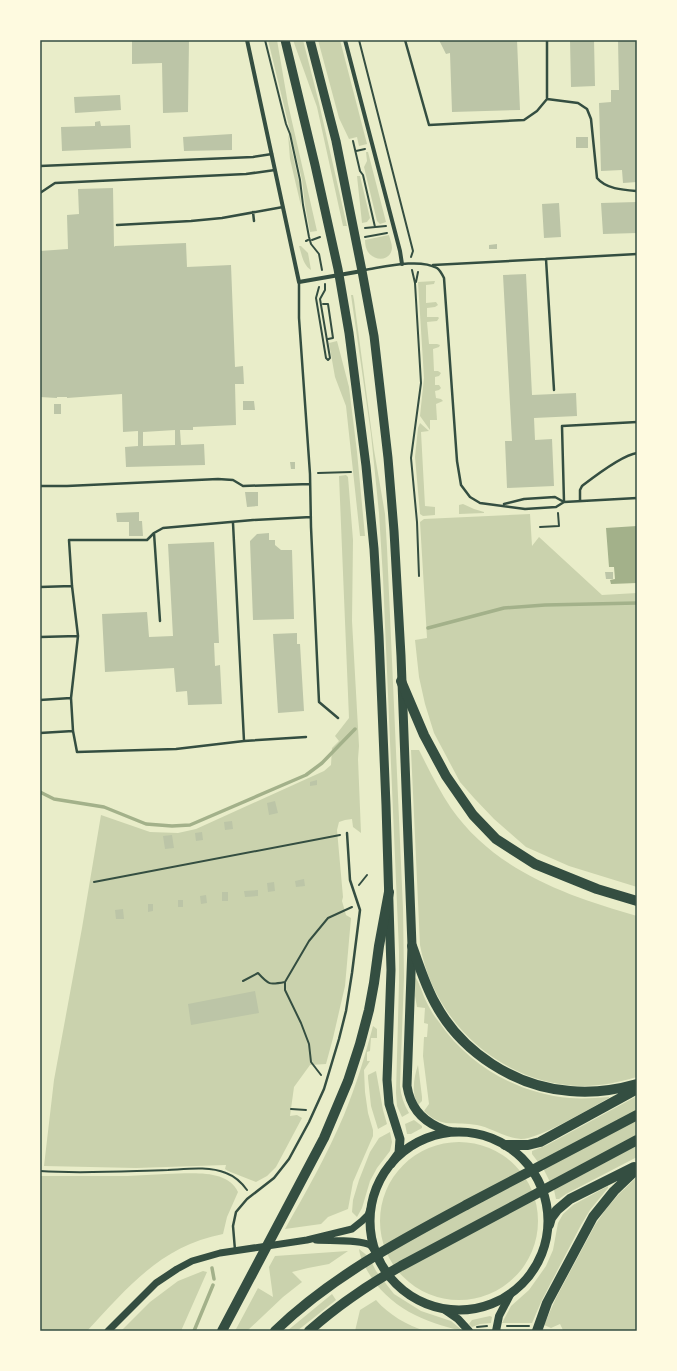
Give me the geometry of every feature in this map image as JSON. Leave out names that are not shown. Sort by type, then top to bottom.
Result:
[{"type":"highway","points":[[401,681],[424,735],[446,776],[473,815],[496,839],[535,864],[597,889],[637,901]]},
{"type":"highway","points":[[222,1331],[324,1138],[356,1060],[369,1010],[378,946],[389,892]]},
{"type":"highway","points":[[412,946],[432,997],[444,1017],[465,1043],[492,1064],[531,1083],[570,1091],[601,1090],[637,1084]]},
{"type":"highway","points":[[505,1144],[528,1145],[540,1142],[637,1089]]},
{"type":"highway","points":[[275,1331],[304,1306],[364,1262],[415,1232],[637,1115]]},
{"type":"highway","points":[[309,1331],[348,1300],[401,1266],[637,1140]]},
{"type":"highway","points":[[549,1225],[556,1210],[570,1199],[637,1166]]},
{"type":"highway","points":[[535,1328],[593,1217],[614,1191],[637,1169]]},
{"type":"main road","points":[[285,40],[339,274],[359,405],[374,549],[379,636],[391,970],[387,1080],[390,1104],[400,1139],[399,1153],[391,1164],[378,1184],[371,1206],[370,1230],[376,1253],[388,1275],[405,1292],[423,1303],[445,1310],[468,1311],[482,1308],[498,1302],[510,1295],[527,1280],[539,1262],[545,1248],[549,1225],[546,1199],[536,1175],[519,1154],[505,1144],[483,1135],[469,1132],[441,1133],[421,1140],[405,1150],[391,1164]]},
{"type":"main road","points":[[310,40],[336,141],[374,336],[388,465],[394,531],[412,946],[407,1081],[408,1094],[412,1104],[420,1116],[429,1123],[443,1129],[456,1132]]},
{"type":"main road","points":[[496,1327],[499,1316],[510,1295]]},
{"type":"main road","points":[[445,1310],[472,1329]]},
{"type":"street","points":[[247,40],[299,282],[362,271]]},
{"type":"street","points":[[345,40],[400,250],[402,264]]},
{"type":"street","points":[[108,1331],[156,1283],[192,1261],[212,1255],[308,1240],[352,1229],[368,1215],[371,1206]]},
{"type":"street","points":[[308,1240],[353,1241],[370,1246],[376,1253]]},
{"type":"lane","points":[[405,40],[430,124],[524,120],[537,111],[547,99],[547,40]]},
{"type":"lane","points":[[547,99],[578,103],[587,109],[591,119],[597,178],[600,182],[615,188],[637,192]]},
{"type":"lane","points":[[40,166],[253,157],[272,154]]},
{"type":"lane","points":[[40,193],[56,183],[246,174],[275,170]]},
{"type":"lane","points":[[117,225],[222,218],[283,207]]},
{"type":"lane","points":[[253,212],[254,221]]},
{"type":"lane","points":[[362,271],[402,264],[431,265],[637,254]]},
{"type":"lane","points":[[546,259],[554,390]]},
{"type":"lane","points":[[431,265],[439,269],[444,278],[457,461],[461,485],[466,493],[474,500],[491,505],[502,505],[525,509],[558,506],[564,502],[637,498]]},
{"type":"lane","points":[[299,282],[299,318],[310,474],[319,702],[338,718]]},
{"type":"lane","points":[[564,502],[562,426],[637,422]]},
{"type":"lane","points":[[580,501],[580,490],[582,486],[623,458],[637,453]]},
{"type":"lane","points":[[40,486],[218,479],[232,480],[243,486],[310,484]]},
{"type":"lane","points":[[502,505],[524,499],[555,497],[564,502]]},
{"type":"lane","points":[[306,737],[244,741],[176,750],[77,752],[73,731],[71,698],[78,636],[72,586],[69,540],[147,540],[154,533],[163,528],[233,523],[253,520],[311,517]]},
{"type":"lane","points":[[233,523],[244,741]]},
{"type":"lane","points":[[154,533],[160,621]]},
{"type":"lane","points":[[40,587],[72,586]]},
{"type":"lane","points":[[40,637],[78,636]]},
{"type":"lane","points":[[40,700],[71,698]]},
{"type":"lane","points":[[40,733],[73,731]]},
{"type":"lane","points":[[235,1251],[233,1226],[236,1212],[247,1199],[266,1185],[281,1170],[289,1159],[324,1089],[339,1039],[346,1011],[360,910],[350,880],[347,833]]},
{"type":"path","points":[[265,40],[286,124],[290,134],[300,180],[309,237],[311,244],[319,254],[321,267]]},
{"type":"path","points":[[359,40],[413,251],[416,254]]},
{"type":"path","points":[[353,141],[360,170],[363,175],[374,227]]},
{"type":"path","points":[[361,228],[388,226]]},
{"type":"path","points":[[363,238],[390,232]]},
{"type":"path","points":[[312,240],[320,236]]},
{"type":"path","points":[[411,255],[413,251]]},
{"type":"path","points":[[412,272],[415,283],[421,383],[411,458],[417,522],[419,576]]},
{"type":"path","points":[[415,283],[418,272]]},
{"type":"path","points":[[319,287],[316,294],[326,358],[328,360],[330,358],[320,299],[326,288]]},
{"type":"path","points":[[323,304],[328,304],[334,338],[328,339]]},
{"type":"path","points":[[310,474],[350,472]]},
{"type":"path","points":[[540,527],[560,526],[558,506]]},
{"type":"path","points":[[94,882],[338,835]]},
{"type":"path","points":[[354,890],[361,884],[367,874]]},
{"type":"path","points":[[314,1066],[311,1062],[309,1044],[301,1023],[285,990],[285,982],[308,941],[328,918],[359,904]]},
{"type":"path","points":[[243,982],[258,974],[271,984],[285,982]]},
{"type":"path","points":[[291,1109],[313,1112]]},
{"type":"path","points":[[40,1171],[84,1172],[208,1169],[226,1173],[243,1184]]},
{"type":"path","points":[[472,1329],[496,1327],[535,1328]]},
{"type":"shaded area","points":[[268,40],[277,40],[288,104],[317,231],[310,232],[302,180]]},
{"type":"shaded area","points":[[293,40],[303,40],[347,226],[343,226],[317,107]]},
{"type":"shaded area","points":[[318,40],[340,40],[367,144],[359,146],[357,137],[349,139],[339,118]]},
{"type":"shaded area","points":[[288,134],[300,186],[301,206],[290,159]]},
{"type":"shaded area","points":[[366,152],[368,152],[386,222],[380,224],[377,221],[364,167],[367,161]]},
{"type":"shaded area","points":[[357,176],[360,176],[370,218],[367,222],[362,223]]},
{"type":"shaded area","points":[[389,235],[392,248],[389,256],[378,259],[368,252],[365,245],[365,240]]},
{"type":"shaded area","points":[[299,246],[301,246],[308,253],[311,270],[304,263]]},
{"type":"shaded area","points":[[435,281],[434,284],[426,285],[426,303],[436,302],[438,305],[427,308],[427,317],[439,318],[437,321],[427,322],[429,344],[440,345],[439,347],[433,349],[434,371],[441,373],[439,376],[435,377],[435,385],[439,385],[441,388],[435,391],[436,398],[443,401],[436,404],[437,420],[430,420],[430,430],[420,416],[424,378],[418,282]]},
{"type":"shaded area","points":[[351,295],[353,295],[354,300],[374,450],[385,514],[403,909],[404,977],[400,1086],[403,1100],[409,1113],[402,1117],[397,1106],[396,1093],[399,951],[379,513],[371,434]]},
{"type":"shaded area","points":[[337,341],[349,387],[365,536],[360,536],[346,406],[335,377],[329,343]]},
{"type":"shaded area","points":[[420,423],[429,431],[421,432],[425,506],[435,507],[435,515],[423,516],[420,514],[415,457],[418,428]]},
{"type":"shaded area","points":[[346,475],[348,477],[353,540],[352,621],[359,746],[358,759],[361,833],[353,827],[352,819],[339,822],[337,830],[343,897],[342,901],[346,915],[351,918],[345,986],[326,1064],[310,1065],[294,1087],[290,1116],[297,1115],[302,1118],[276,1167],[267,1176],[256,1182],[228,1171],[225,1169],[226,1165],[136,1168],[44,1166],[54,1080],[101,815],[150,832],[178,833],[196,829],[324,771],[331,765],[332,748],[339,741],[335,736],[349,718],[339,476]]},
{"type":"shaded area","points":[[463,504],[484,513],[459,514],[459,505]]},
{"type":"shaded area","points":[[530,514],[532,546],[539,537],[602,595],[637,593],[637,887],[569,866],[526,847],[494,819],[460,782],[434,733],[425,704],[419,677],[415,640],[427,638],[420,522],[424,519]]},
{"type":"shaded area","points":[[637,526],[637,583],[611,584],[610,580],[615,579],[614,567],[609,567],[606,528]]},
{"type":"shaded area","points":[[411,750],[419,750],[438,787],[451,808],[469,830],[489,849],[511,865],[559,890],[585,900],[637,916],[637,1077],[624,1081],[583,1086],[554,1083],[526,1075],[500,1062],[477,1045],[457,1024],[440,1000],[428,974],[420,945]]},
{"type":"shaded area","points":[[415,977],[431,1011],[451,1037],[479,1064],[496,1075],[513,1084],[551,1095],[570,1098],[609,1098],[552,1129],[529,1138],[521,1139],[509,1137],[477,1125],[443,1122],[431,1117],[424,1111],[429,1104],[423,1056],[424,1037],[427,1037],[428,1024],[424,1023],[425,1008],[417,1007],[415,996]]},
{"type":"shaded area","points":[[373,1026],[377,1029],[377,1038],[371,1038],[370,1051],[367,1052],[367,1061],[370,1061],[364,1070],[365,1092],[373,1136],[353,1182],[348,1209],[328,1217],[321,1224],[285,1229],[323,1159],[344,1115],[360,1071]]},
{"type":"shaded area","points":[[418,1065],[422,1101],[418,1105],[414,1095],[414,1080]]},
{"type":"shaded area","points":[[376,1071],[387,1124],[378,1129],[371,1106],[368,1078],[368,1075]]},
{"type":"shaded area","points":[[637,1096],[637,1157],[559,1199],[556,1199],[554,1190],[544,1170],[532,1154],[532,1151],[547,1145]]},
{"type":"shaded area","points":[[414,1120],[422,1126],[422,1128],[411,1134],[407,1134],[405,1124]]},
{"type":"shaded area","points":[[390,1132],[392,1142],[390,1151],[377,1168],[370,1181],[362,1208],[357,1217],[352,1212],[353,1200],[359,1180],[370,1152],[379,1138]]},
{"type":"shaded area","points":[[467,1142],[482,1145],[496,1151],[515,1165],[525,1177],[535,1198],[538,1221],[535,1244],[525,1265],[515,1277],[503,1287],[482,1297],[467,1300],[451,1300],[436,1297],[415,1287],[403,1277],[393,1265],[383,1244],[381,1236],[380,1213],[383,1198],[393,1177],[403,1165],[415,1155],[436,1145],[444,1143]]},
{"type":"shaded area","points":[[206,1174],[225,1179],[233,1184],[238,1192],[227,1217],[223,1234],[201,1240],[181,1248],[147,1270],[87,1331],[40,1331],[40,1176],[127,1176]]},
{"type":"shaded area","points":[[637,1177],[637,1331],[561,1331],[563,1330],[560,1324],[551,1328],[544,1325],[556,1298],[595,1225],[619,1194]]},
{"type":"shaded area","points":[[608,1186],[581,1225],[542,1300],[532,1323],[502,1323],[511,1306],[529,1290],[546,1266],[553,1250],[558,1223],[563,1214],[573,1205]]},
{"type":"shaded area","points":[[359,1249],[369,1257],[376,1271],[394,1294],[421,1311],[451,1321],[463,1331],[449,1328],[422,1318],[397,1304],[376,1284],[364,1264]]},
{"type":"shaded area","points":[[348,1251],[329,1264],[292,1272],[302,1282],[283,1297],[247,1331],[235,1331],[258,1288],[273,1297],[269,1267],[275,1256]]},
{"type":"shaded area","points":[[203,1271],[207,1272],[181,1331],[121,1331],[150,1302],[178,1281]]},
{"type":"shaded area","points":[[332,1294],[336,1300],[297,1331],[287,1331]]},
{"type":"shaded area","points":[[376,1300],[399,1319],[425,1331],[355,1331],[360,1310]]},
{"type":"shaded area","points":[[490,1316],[492,1317],[491,1323],[480,1324],[472,1327],[469,1324],[472,1320]]},
{"type":"building","points":[[132,40],[189,40],[188,112],[163,113],[162,63],[132,64]]},
{"type":"building","points":[[439,40],[517,40],[520,110],[452,112],[450,53],[446,54]]},
{"type":"building","points":[[570,40],[594,40],[595,86],[571,87]]},
{"type":"building","points":[[618,40],[637,40],[637,182],[623,183],[622,170],[601,171],[599,103],[611,102],[611,90],[619,90]]},
{"type":"building","points":[[120,95],[121,110],[75,113],[74,97]]},
{"type":"building","points":[[100,121],[101,126],[130,125],[131,148],[62,151],[61,127],[95,126],[95,122]]},
{"type":"building","points":[[232,134],[232,150],[184,151],[183,137]]},
{"type":"building","points":[[576,137],[588,137],[588,148],[576,148]]},
{"type":"building","points":[[113,188],[114,247],[186,243],[187,267],[231,265],[235,367],[243,366],[244,384],[235,384],[236,425],[193,427],[193,430],[180,430],[181,445],[204,444],[205,465],[126,467],[125,447],[138,446],[138,431],[123,432],[122,394],[67,398],[40,397],[40,251],[68,249],[67,215],[79,214],[78,189]],"holes":[[[175,430],[175,445],[143,446],[143,432]]]},
{"type":"building","points":[[637,202],[637,233],[603,234],[601,203]]},
{"type":"building","points":[[559,203],[561,237],[544,238],[542,204]]},
{"type":"building","points":[[497,244],[497,249],[489,249],[489,245]]},
{"type":"building","points":[[526,274],[532,395],[576,393],[577,416],[534,418],[535,440],[552,439],[554,486],[507,488],[505,441],[512,441],[503,275]]},
{"type":"building","points":[[243,401],[254,401],[255,410],[243,410]]},
{"type":"building","points":[[54,404],[61,404],[61,414],[54,414]]},
{"type":"building","points":[[290,462],[295,462],[295,469],[291,469]]},
{"type":"building","points":[[245,492],[258,492],[258,506],[247,507]]},
{"type":"building","points":[[139,512],[139,521],[142,521],[143,536],[129,536],[129,522],[117,522],[116,513]]},
{"type":"building","points":[[269,533],[269,540],[275,540],[275,545],[281,550],[292,550],[294,619],[253,620],[250,541],[257,534]]},
{"type":"building","points":[[214,542],[219,643],[214,643],[215,666],[220,665],[222,704],[188,705],[187,691],[176,692],[174,668],[105,672],[102,614],[147,612],[149,637],[173,636],[168,544]]},
{"type":"building","points":[[605,572],[613,572],[613,579],[606,579]]},
{"type":"building","points":[[297,633],[297,644],[300,644],[304,711],[278,713],[273,634]]},
{"type":"building","points":[[317,780],[317,785],[310,786],[310,782]]},
{"type":"building","points":[[275,801],[278,813],[269,815],[267,803]]},
{"type":"building","points":[[232,821],[233,829],[225,830],[224,822]]},
{"type":"building","points":[[202,832],[203,840],[196,841],[195,833]]},
{"type":"building","points":[[172,835],[174,848],[165,849],[163,836]]},
{"type":"building","points":[[304,879],[305,886],[296,887],[295,881]]},
{"type":"building","points":[[274,882],[275,891],[268,892],[267,883]]},
{"type":"building","points":[[258,890],[258,896],[245,897],[244,891]]},
{"type":"building","points":[[222,892],[228,892],[228,901],[222,901]]},
{"type":"building","points":[[206,895],[207,903],[201,904],[200,896]]},
{"type":"building","points":[[178,900],[183,900],[183,907],[178,907]]},
{"type":"building","points":[[148,904],[153,904],[153,911],[148,912]]},
{"type":"building","points":[[123,909],[124,919],[116,919],[115,910]]},
{"type":"building","points":[[255,991],[259,1013],[191,1025],[188,1004]]},
{"type":"waterway","points":[[428,628],[504,608],[545,605],[637,603]]},
{"type":"waterway","points":[[40,792],[54,799],[104,807],[146,824],[172,826],[190,825],[306,775],[322,763],[355,729]]},
{"type":"waterway","points":[[212,1268],[214,1279]]},
{"type":"waterway","points":[[194,1331],[213,1285]]}]
